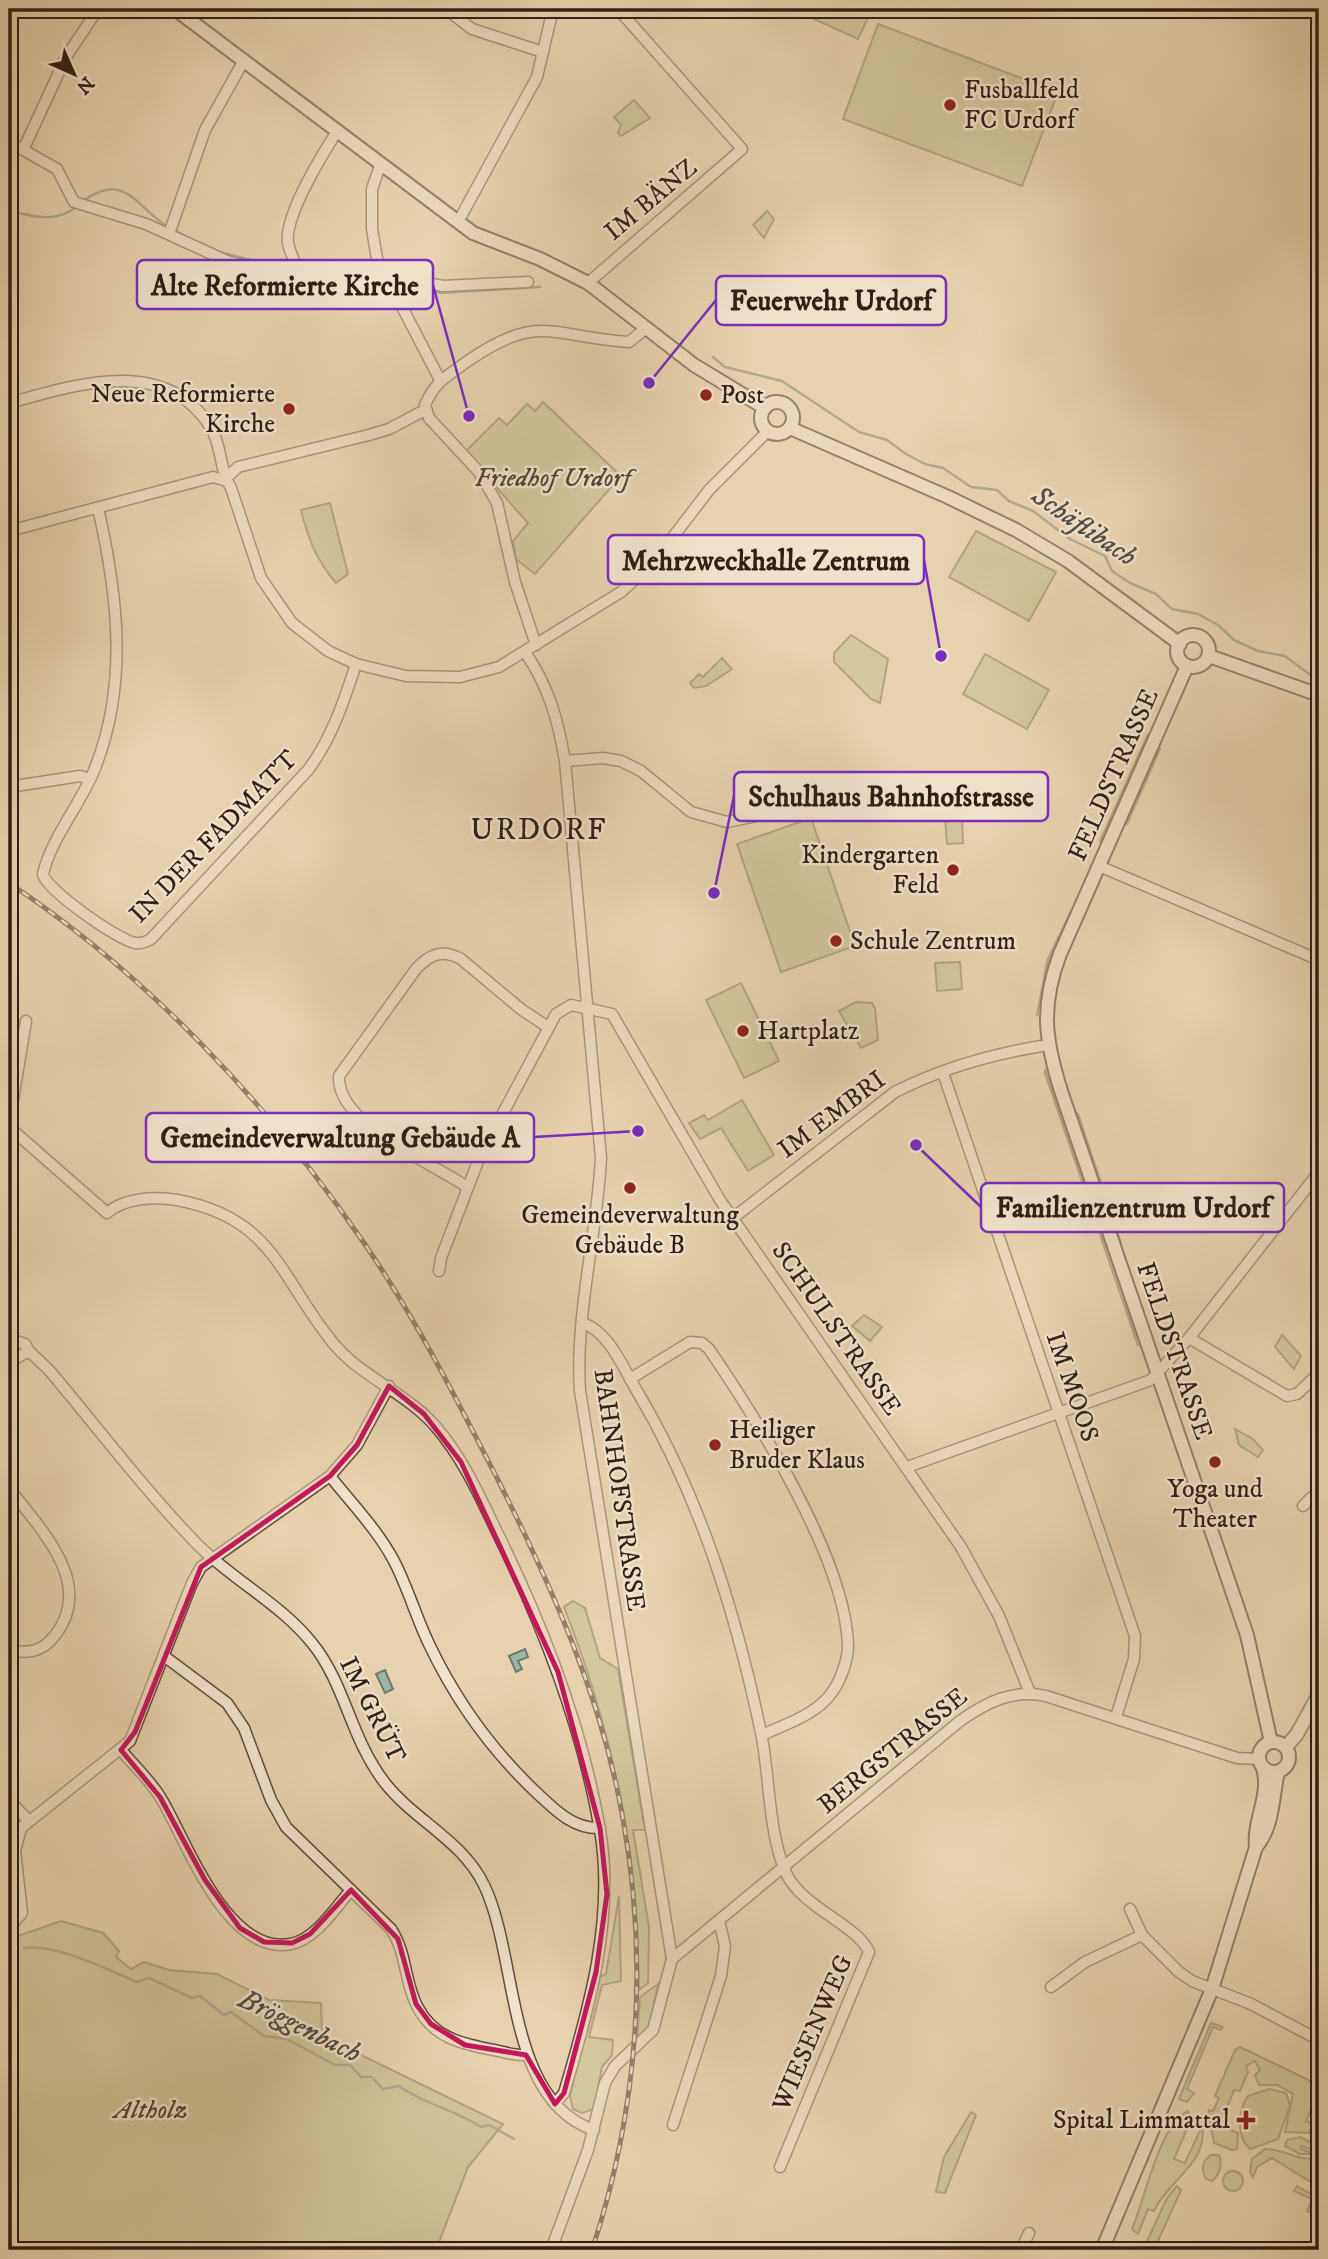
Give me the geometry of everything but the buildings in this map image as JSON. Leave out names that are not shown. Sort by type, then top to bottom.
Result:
[{"type":"main road","points":[[175,9],[336,133],[458,222],[484,239],[540,259],[588,283],[694,365],[765,408]]},
{"type":"main road","points":[[775,402],[786,404],[793,418],[790,428],[779,434],[768,431],[761,419],[765,408],[775,402]]},
{"type":"main road","points":[[790,428],[948,497],[1016,530],[1068,561],[1180,644]]},
{"type":"main road","points":[[1191,636],[1200,637],[1207,643],[1209,656],[1200,666],[1187,666],[1178,657],[1180,644],[1191,636]]},
{"type":"main road","points":[[1209,656],[1319,695]]},
{"type":"main road","name":"FELDSTRASSE","points":[[1187,666],[1052,975],[1046,1005],[1048,1045],[1251,1648],[1271,1742]]},
{"type":"main road","points":[[1256,1847],[1264,1838],[1278,1772],[1288,1762],[1286,1747],[1316,1707],[1319,1694]]},
{"type":"main road","points":[[1102,2250],[1212,1989],[1256,1847],[1255,1835],[1264,1803],[1261,1764],[1263,1746],[1271,1742],[1286,1747]]},
{"type":"main road","points":[[1261,1764],[1278,1772]]},
{"type":"street","points":[[24,148],[66,57],[98,9]]},
{"type":"street","points":[[446,9],[472,29],[543,52]]},
{"type":"street","points":[[458,222],[516,120],[537,77],[553,9]]},
{"type":"street","name":"IM BÄNZ","points":[[588,283],[742,149],[618,9]]},
{"type":"street","points":[[171,230],[205,130],[243,62]]},
{"type":"street","points":[[297,271],[288,242],[290,225],[311,173],[336,133]]},
{"type":"street","points":[[9,142],[24,148],[57,169],[79,204],[171,230],[227,261],[273,272],[383,275],[443,286],[528,282]]},
{"type":"street","points":[[380,166],[373,182],[372,229],[383,275],[396,292],[439,379]]},
{"type":"street","points":[[224,480],[238,467],[389,429],[425,410],[439,379],[488,347],[523,332],[564,331],[629,342],[645,329]]},
{"type":"street","points":[[9,403],[99,380],[128,380],[167,389],[191,405],[216,437],[224,480],[230,488],[261,578],[292,623],[328,650],[356,664],[406,676],[460,677],[499,667],[621,592],[643,573],[695,505],[768,431]]},
{"type":"street","points":[[425,410],[479,472],[497,503],[514,582],[536,645]]},
{"type":"street","points":[[9,531],[213,477],[224,480]]},
{"type":"street","name":"IN DER FADMATT","points":[[98,508],[115,600],[117,680],[90,779],[45,866],[44,881],[121,937],[135,943],[144,943],[308,770],[320,754],[341,711],[356,664]]},
{"type":"street","name":"BAHNHOFSTRASSE","points":[[525,652],[547,688],[559,725],[565,761],[601,1158],[598,1210],[578,1364],[581,1402],[672,1959],[657,2019],[646,2038],[608,2075],[588,2150],[551,2250]]},
{"type":"street","points":[[565,761],[603,758],[621,761],[641,771],[691,811],[727,822],[823,802],[843,790]]},
{"type":"street","points":[[9,787],[80,776],[90,779]]},
{"type":"street","points":[[1099,866],[1319,960]]},
{"type":"street","points":[[467,1187],[391,1142],[368,1123],[343,1100],[338,1088],[339,1076],[416,969],[430,955],[450,953],[461,959],[522,1010],[548,1027]]},
{"type":"street","points":[[439,1271],[441,1258],[467,1187],[548,1027],[565,1007],[588,1007]]},
{"type":"street","name":"SCHULSTRASSE","points":[[588,1007],[606,1012],[617,1020],[660,1100],[733,1218],[907,1467],[977,1573],[999,1616],[1030,1693]]},
{"type":"street","points":[[26,1021],[9,1125],[107,1213],[117,1204],[166,1198],[225,1214],[272,1251],[334,1344],[424,1414],[446,1440],[461,1462],[506,1549],[558,1672],[577,1727],[600,1828],[607,1895],[596,1972],[564,2093],[555,2104]]},
{"type":"street","name":"IM EMBRI","points":[[733,1218],[875,1105],[918,1081],[1004,1052],[1048,1045]]},
{"type":"street","name":"IM MOOS","points":[[943,1073],[1135,1636],[1134,1659],[1116,1717]]},
{"type":"street","points":[[907,1467],[1151,1380],[1189,1338],[1319,1172]]},
{"type":"street","points":[[583,1323],[601,1333],[630,1379],[665,1437],[698,1512],[739,1639],[762,1735],[784,1866]]},
{"type":"street","points":[[1189,1338],[1279,1394],[1297,1394],[1319,1373]]},
{"type":"street","name":"IM GRÜT","points":[[16,1341],[25,1344],[29,1352],[49,1370],[211,1557],[289,1618],[308,1638],[332,1673],[352,1728],[376,1769],[396,1795],[457,1846],[474,1868],[494,1912],[526,2055],[555,2104],[567,2116],[594,2130]]},
{"type":"street","points":[[630,1379],[690,1342],[702,1343],[709,1349],[789,1481],[822,1545],[844,1620],[848,1646],[842,1670],[834,1690],[820,1705],[762,1735]]},
{"type":"street","points":[[9,1362],[29,1352]]},
{"type":"street","points":[[9,1928],[23,1913],[15,1851],[16,1838],[28,1819],[121,1750],[135,1732],[192,1583],[211,1557],[330,1476],[357,1445],[389,1386]]},
{"type":"street","points":[[330,1476],[384,1544],[445,1677],[484,1737],[508,1765],[562,1815],[578,1826],[600,1828]]},
{"type":"street","points":[[9,1488],[57,1551],[68,1580],[66,1617],[57,1633],[40,1650],[27,1653],[9,1650]]},
{"type":"street","points":[[1303,1506],[1312,1497],[1319,1498]]},
{"type":"street","points":[[164,1656],[227,1703],[254,1748],[279,1816],[303,1847],[381,1916],[398,1939],[416,2004],[431,2024],[441,2034],[465,2046],[513,2056],[526,2055]]},
{"type":"street","name":"BERGSTRASSE","points":[[672,1959],[960,1721],[993,1700],[1007,1695],[1030,1693],[1116,1717],[1261,1764]]},
{"type":"street","points":[[121,1750],[160,1797],[205,1880],[240,1928],[253,1938],[278,1945],[303,1939],[351,1890]]},
{"type":"street","points":[[9,1800],[28,1819]]},
{"type":"street","name":"WIESENWEG","points":[[780,2168],[869,1952],[865,1941],[818,1909],[787,1876],[784,1866]]},
{"type":"street","points":[[1130,1909],[1142,1936],[1179,1972],[1212,1989],[1240,1999],[1319,2040]]},
{"type":"street","points":[[673,2125],[722,1976],[725,1946],[719,1921]]},
{"type":"street","points":[[1051,1987],[1085,1962],[1142,1936]]},
{"type":"street","points":[[1021,2250],[1029,2233]]},
{"type":"highlighted area","points":[[389,1386],[424,1414],[461,1462],[558,1672],[600,1828],[607,1894],[596,1972],[564,2093],[555,2104],[526,2055],[465,2045],[431,2024],[416,2004],[398,1939],[351,1890],[310,1934],[292,1943],[264,1942],[240,1928],[205,1880],[160,1797],[121,1750],[135,1732],[201,1567],[330,1476],[357,1445]]},
{"type":"green space","points":[[792,9],[872,9],[858,39]]},
{"type":"green space","name":"Fusballfeld FC Urdorf","points":[[878,24],[1058,92],[1022,186],[843,119]]},
{"type":"green space","points":[[634,100],[650,118],[621,136],[618,133],[621,125],[614,117]]},
{"type":"green space","points":[[767,211],[774,219],[764,238],[753,225]]},
{"type":"green space","name":"Friedhof Urdorf","points":[[543,402],[621,476],[535,574],[516,559],[513,541],[528,523],[465,452],[499,418],[507,425],[527,404],[535,411]]},
{"type":"green space","points":[[330,503],[348,574],[336,583],[314,549],[301,510]]},
{"type":"green space","points":[[976,531],[1056,572],[1029,621],[949,577]]},
{"type":"green space","points":[[851,635],[888,659],[880,703],[871,699],[834,662],[834,653]]},
{"type":"green space","points":[[985,654],[1049,690],[1027,729],[963,694]]},
{"type":"green space","points":[[722,658],[732,669],[706,686],[694,688],[690,683],[699,674],[703,677]]},
{"type":"green space","points":[[1148,734],[1150,735],[1102,842],[1100,841]]},
{"type":"green space","points":[[1158,748],[1160,749],[1127,824],[1124,823]]},
{"type":"green space","points":[[962,817],[963,843],[947,844],[945,818]]},
{"type":"green space","points":[[811,818],[855,946],[781,972],[737,844]]},
{"type":"green space","points":[[1071,911],[1050,958],[1037,1016],[1047,961]]},
{"type":"green space","points":[[960,962],[962,989],[937,991],[935,963]]},
{"type":"green space","name":"Hartplatz","points":[[741,983],[779,1061],[744,1078],[706,1000]]},
{"type":"green space","points":[[856,1002],[872,1003],[875,1008],[878,1040],[861,1048],[839,1011]]},
{"type":"green space","points":[[1045,1069],[1123,1294],[1138,1346],[1045,1073]]},
{"type":"green space","points":[[742,1100],[774,1155],[748,1171],[721,1128],[700,1139],[689,1123],[704,1115],[708,1120]]},
{"type":"green space","points":[[1075,1112],[1078,1114],[1121,1243],[1119,1244]]},
{"type":"green space","points":[[864,1315],[882,1327],[870,1341],[852,1326]]},
{"type":"green space","points":[[1282,1335],[1301,1356],[1294,1369],[1275,1347]]},
{"type":"green space","points":[[1235,1429],[1253,1439],[1263,1450],[1258,1457],[1239,1445]]},
{"type":"green space","points":[[573,1601],[585,1608],[600,1658],[618,1669],[645,1830],[633,1830],[649,1927],[648,1983],[639,1990],[637,1939],[627,1842],[597,1702],[564,1607]]},
{"type":"green space","points":[[619,1896],[621,1981],[602,1985],[589,2037],[613,2040],[612,2055],[602,2067],[594,2109],[582,2113],[573,2109],[570,2096],[598,1977],[606,1974]]},
{"type":"green space","name":"Altholz","points":[[61,1921],[103,1933],[119,1951],[116,1957],[131,1969],[144,1962],[169,1970],[217,1974],[269,2000],[321,2003],[322,2036],[503,2124],[468,2167],[436,2250],[9,2250],[9,1939]]},
{"type":"green space","points":[[658,1984],[649,2026],[637,2040],[640,1997]]},
{"type":"green space","points":[[1211,2023],[1223,2027],[1221,2030],[1213,2027],[1187,2089],[1194,2093],[1187,2102],[1179,2099]]},
{"type":"green space","points":[[1240,2047],[1319,2085],[1319,2092],[1306,2121],[1313,2124],[1309,2133],[1285,2132],[1293,2094],[1277,2085],[1259,2085],[1255,2075],[1260,2070],[1255,2061],[1246,2066],[1248,2072],[1240,2091],[1234,2090],[1222,2120],[1208,2114],[1209,2110],[1213,2111],[1219,2098],[1215,2096],[1235,2050]]},
{"type":"green space","points":[[1269,2089],[1286,2093],[1290,2105],[1278,2139],[1250,2149],[1242,2138],[1242,2109],[1248,2096]]},
{"type":"green space","points":[[1188,2111],[1191,2120],[1174,2159],[1185,2163],[1202,2126],[1203,2139],[1199,2151],[1154,2211],[1148,2209],[1138,2234],[1132,2229],[1154,2164],[1169,2131]]},
{"type":"green space","points":[[971,2112],[976,2115],[945,2193],[936,2192],[944,2157]]},
{"type":"green space","points":[[1210,2122],[1238,2133],[1237,2149],[1232,2150],[1214,2143]]},
{"type":"green space","points":[[1300,2137],[1319,2146],[1319,2152],[1301,2146],[1301,2149],[1314,2154],[1300,2154],[1285,2146],[1287,2140]]},
{"type":"green space","points":[[1265,2149],[1311,2159],[1319,2158],[1319,2180],[1309,2181],[1272,2158],[1257,2167],[1253,2177],[1250,2172],[1252,2159]]},
{"type":"green space","points":[[1211,2155],[1219,2155],[1221,2162],[1212,2181],[1206,2179],[1203,2172],[1204,2162]]},
{"type":"green space","points":[[1229,2171],[1237,2171],[1243,2181],[1237,2191],[1229,2191],[1223,2185],[1223,2177]]},
{"type":"green space","points":[[1177,2186],[1181,2190],[1154,2250],[1143,2250],[1167,2198]]},
{"type":"green space","points":[[1297,2186],[1319,2195],[1319,2205],[1314,2214],[1307,2211],[1312,2199],[1294,2191]]},
{"type":"green space","points":[[1319,2212],[1319,2250],[1303,2250],[1304,2247],[1314,2245],[1314,2223]]},
{"type":"shaded area","points":[[525,1649],[528,1657],[518,1661],[522,1669],[516,1672],[509,1656]]},
{"type":"shaded area","points":[[385,1670],[393,1689],[385,1693],[376,1674]]},
{"type":"waterway","name":"Schäflibach","points":[[83,201],[98,192],[110,189],[120,191],[130,195],[168,227]]},
{"type":"waterway","name":"Schäflibach","points":[[9,199],[19,213],[34,216],[63,215],[76,207]]},
{"type":"waterway","name":"Schäflibach","points":[[174,230],[196,242]]},
{"type":"waterway","name":"Schäflibach","points":[[218,252],[283,267]]},
{"type":"waterway","name":"Schäflibach","points":[[307,268],[364,267]]},
{"type":"waterway","name":"Schäflibach","points":[[415,288],[442,293],[540,287]]},
{"type":"waterway","name":"Schäflibach","points":[[713,357],[725,367],[782,381],[859,432],[887,440],[906,454],[925,464],[943,468],[971,487],[997,490],[1009,501],[1033,511],[1070,539],[1105,556],[1112,571],[1130,583],[1156,594],[1172,609],[1198,614],[1218,625],[1234,640],[1258,651],[1285,656],[1309,674],[1319,677]]},
{"type":"waterway","name":"Bröggenbach","points":[[24,1948],[66,1953],[137,1982],[149,1978],[192,1998],[200,1996],[224,2015],[231,2012],[264,2036],[287,2039],[335,2065],[350,2065],[361,2077],[372,2077],[383,2089],[399,2086],[481,2127],[489,2125],[514,2139]]},
{"type":"waterway","name":"Bröggenbach","points":[[9,1952],[15,1951]]},
{"type":"railway","points":[[9,883],[60,919],[158,1001],[247,1093],[327,1192],[383,1271],[434,1358],[497,1478],[556,1602],[588,1687],[614,1774],[631,1873],[636,1928],[637,1982],[629,2091],[608,2198],[592,2250]]},
{"type":"place","name":"Fusballfeld FC Urdorf","points":[[950,105]]},
{"type":"place","name":"Feuerwehr Urdorf","points":[[649,383]]},
{"type":"place","name":"Post","points":[[706,395]]},
{"type":"place","name":"Neue Reformierte Kirche","points":[[289,409]]},
{"type":"place","name":"Alte Reformierte Kirche","points":[[469,416]]},
{"type":"place","name":"Mehrzweckhalle Zentrum","points":[[941,656]]},
{"type":"place","name":"Kindergarten Feld","points":[[953,870]]},
{"type":"place","name":"Schulhaus Bahnhofstrasse","points":[[714,893]]},
{"type":"place","name":"Schule Zentrum","points":[[836,941]]},
{"type":"place","name":"Hartplatz","points":[[743,1031]]},
{"type":"place","name":"Gemeindeverwaltung Gebäude A","points":[[638,1131]]},
{"type":"place","name":"Familienzentrum Urdorf","points":[[916,1145]]},
{"type":"place","name":"Gemeindeverwaltung Gebäude B","points":[[630,1188]]},
{"type":"place","name":"Heiliger Bruder Klaus","points":[[715,1445]]},
{"type":"place","name":"Yoga und Theater","points":[[1215,1462]]},
{"type":"place","name":"Spital Limmattal","points":[[1246,2120]]},
{"type":"district","name":"URDORF","points":[[539,830]]}]
